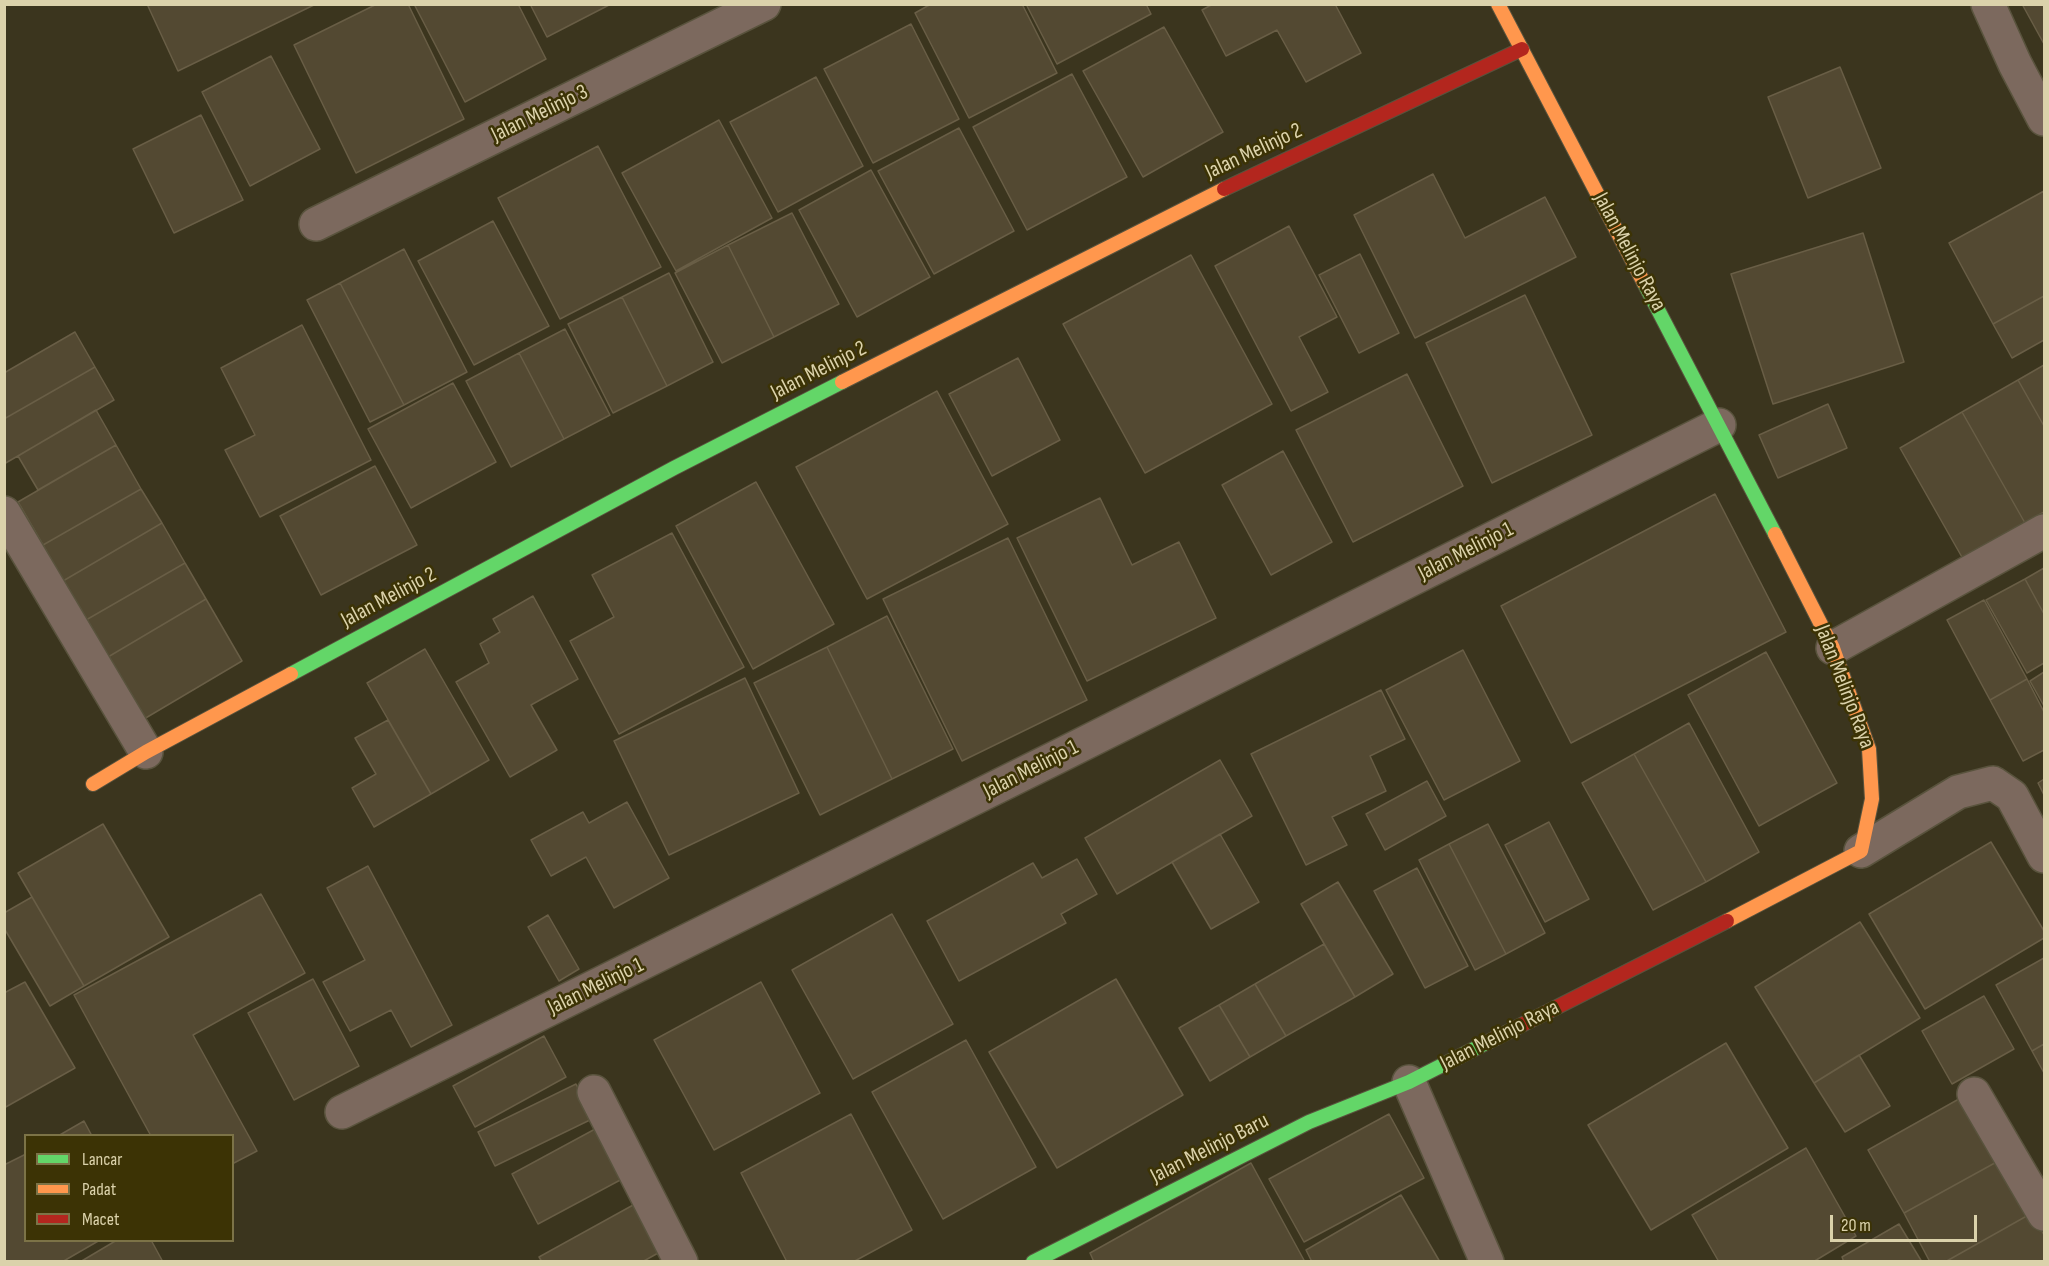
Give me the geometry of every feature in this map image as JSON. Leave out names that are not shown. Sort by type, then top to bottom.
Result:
[{"type":"street","name":"Jalan Melinjo 3","points":[[316,224],[764,4]]},
{"type":"street","name":"Jalan Melinjo Raya","points":[[1409,1082],[1861,851],[1872,798],[1869,749],[1833,648],[1498,4]]},
{"type":"street","points":[[1988,4],[2044,119]]},
{"type":"street","name":"Jalan Melinjo 2","points":[[93,784],[146,752],[727,441],[1192,204],[1522,49]]},
{"type":"street","name":"Jalan Melinjo 1","points":[[342,1112],[1719,425]]},
{"type":"street","points":[[4,513],[146,752]]},
{"type":"street","points":[[1833,648],[2044,531]]},
{"type":"street","points":[[1861,851],[1958,792],[1993,783],[2012,796],[2044,856]]},
{"type":"street","points":[[1409,1082],[1487,1262]]},
{"type":"street","name":"Jalan Melinjo Baru","points":[[1033,1262],[1309,1122],[1409,1082]]},
{"type":"street","points":[[594,1092],[681,1262]]},
{"type":"street","points":[[1974,1094],[2044,1214]]},
{"type":"building","points":[[147,4],[316,4],[178,71]]},
{"type":"building","points":[[377,4],[408,4],[464,119],[356,173],[294,45]]},
{"type":"building","points":[[414,4],[518,4],[546,59],[465,102]]},
{"type":"building","points":[[530,4],[611,4],[547,37]]},
{"type":"building","points":[[931,4],[1022,4],[1057,73],[969,118],[915,13]]},
{"type":"building","points":[[1026,4],[1146,4],[1151,14],[1057,64]]},
{"type":"building","points":[[1213,4],[1335,4],[1361,53],[1306,82],[1277,30],[1226,56],[1202,10]]},
{"type":"building","points":[[2022,4],[2044,4],[2044,44]]},
{"type":"building","points":[[911,24],[959,119],[873,163],[824,69]]},
{"type":"building","points":[[1164,27],[1223,132],[1143,177],[1083,71]]},
{"type":"building","points":[[271,56],[320,149],[250,186],[202,92]]},
{"type":"building","points":[[1840,67],[1881,168],[1808,198],[1768,97]]},
{"type":"building","points":[[1072,74],[1127,177],[1027,230],[973,127]]},
{"type":"building","points":[[816,77],[863,166],[778,212],[730,122]]},
{"type":"building","points":[[201,115],[243,200],[174,233],[133,149]]},
{"type":"building","points":[[719,120],[772,218],[676,271],[622,173]]},
{"type":"building","points":[[959,128],[1014,231],[934,274],[878,171]]},
{"type":"building","points":[[598,146],[661,267],[560,319],[498,198]]},
{"type":"building","points":[[871,170],[930,277],[857,317],[799,210]]},
{"type":"building","points":[[1433,174],[1465,238],[1545,197],[1576,257],[1415,338],[1354,215]]},
{"type":"building","points":[[2044,191],[2044,296],[1993,324],[1949,243]]},
{"type":"building","points":[[792,213],[839,304],[774,337],[728,245]]},
{"type":"building","points":[[493,221],[549,326],[474,365],[418,261]]},
{"type":"building","points":[[1289,226],[1337,317],[1299,337],[1328,392],[1291,411],[1215,266]]},
{"type":"building","points":[[1863,233],[1904,362],[1773,404],[1731,274]]},
{"type":"building","points":[[728,245],[774,337],[722,363],[675,273]]},
{"type":"building","points":[[404,249],[467,372],[404,405],[340,283]]},
{"type":"building","points":[[1360,254],[1399,333],[1359,353],[1319,275]]},
{"type":"building","points":[[1191,255],[1272,404],[1145,473],[1063,324]]},
{"type":"building","points":[[669,273],[713,362],[667,386],[622,297]]},
{"type":"building","points":[[340,283],[404,405],[370,422],[307,300]]},
{"type":"building","points":[[1525,295],[1592,435],[1492,483],[1426,343]]},
{"type":"building","points":[[2044,296],[2044,340],[2012,358],[1993,324]]},
{"type":"building","points":[[622,297],[667,386],[613,413],[568,324]]},
{"type":"building","points":[[302,325],[371,460],[260,517],[225,450],[255,435],[221,368]]},
{"type":"building","points":[[565,329],[610,415],[564,439],[519,353]]},
{"type":"building","points":[[75,332],[95,367],[4,419],[4,373]]},
{"type":"building","points":[[519,353],[564,439],[511,467],[466,381]]},
{"type":"building","points":[[1018,358],[1060,440],[992,476],[949,394]]},
{"type":"building","points":[[2044,365],[2044,426],[2018,380]]},
{"type":"building","points":[[95,367],[114,400],[4,464],[4,419]]},
{"type":"building","points":[[1407,374],[1463,486],[1353,542],[1296,430]]},
{"type":"building","points":[[2018,380],[2044,426],[2044,512],[2025,523],[1962,412]]},
{"type":"building","points":[[453,383],[496,462],[411,508],[368,429]]},
{"type":"building","points":[[937,391],[1008,524],[867,599],[796,467]]},
{"type":"building","points":[[1828,404],[1847,448],[1778,478],[1759,435]]},
{"type":"building","points":[[96,410],[116,445],[38,490],[18,456]]},
{"type":"building","points":[[1962,412],[2025,523],[1963,559],[1900,448]]},
{"type":"building","points":[[116,445],[141,489],[43,545],[18,502]]},
{"type":"building","points":[[1283,451],[1332,542],[1271,575],[1222,485]]},
{"type":"building","points":[[375,466],[417,545],[321,595],[280,516]]},
{"type":"building","points":[[756,482],[834,624],[753,669],[676,526]]},
{"type":"building","points":[[141,489],[162,523],[63,581],[43,545]]},
{"type":"building","points":[[1715,494],[1786,632],[1571,743],[1501,606]]},
{"type":"building","points":[[1100,498],[1132,565],[1179,542],[1216,618],[1087,681],[1017,538]]},
{"type":"building","points":[[162,523],[185,563],[86,620],[63,581]]},
{"type":"building","points":[[672,533],[744,667],[619,734],[570,641],[614,617],[592,575]]},
{"type":"building","points":[[1008,538],[1087,700],[962,761],[883,599]]},
{"type":"building","points":[[185,563],[206,599],[108,657],[86,620]]},
{"type":"building","points":[[2044,568],[2044,614],[2025,579]]},
{"type":"building","points":[[2025,579],[2044,614],[2044,663],[2027,673],[1986,600]]},
{"type":"building","points":[[533,596],[578,679],[531,705],[557,750],[510,777],[456,682],[489,663],[480,644],[500,632],[493,619]]},
{"type":"building","points":[[206,599],[242,661],[144,719],[108,657]]},
{"type":"building","points":[[1984,600],[2027,679],[1990,700],[1947,620]]},
{"type":"building","points":[[887,616],[953,749],[892,779],[827,647]]},
{"type":"building","points":[[827,647],[892,779],[820,815],[754,683]]},
{"type":"building","points":[[425,649],[489,760],[431,794],[367,683]]},
{"type":"building","points":[[1463,650],[1520,761],[1444,800],[1386,690]]},
{"type":"building","points":[[1766,652],[1837,783],[1759,826],[1688,695]]},
{"type":"building","points":[[2044,672],[2044,706],[2030,681]]},
{"type":"building","points":[[745,678],[799,793],[669,855],[614,741]]},
{"type":"building","points":[[2027,679],[2044,712],[2044,750],[2023,761],[1990,700]]},
{"type":"building","points":[[1381,690],[1405,739],[1370,756],[1386,791],[1332,817],[1347,845],[1306,865],[1251,754]]},
{"type":"building","points":[[388,720],[431,794],[374,827],[352,788],[376,774],[355,738]]},
{"type":"building","points":[[1689,723],[1759,852],[1706,882],[1634,754]]},
{"type":"building","points":[[1634,754],[1706,882],[1653,910],[1582,783]]},
{"type":"building","points":[[1220,760],[1252,816],[1117,894],[1085,838]]},
{"type":"building","points":[[2044,779],[2044,795],[2038,783]]},
{"type":"building","points":[[1427,781],[1446,816],[1385,850],[1366,814]]},
{"type":"building","points":[[627,802],[669,878],[614,908],[586,857],[551,876],[531,840],[583,812],[589,823]]},
{"type":"building","points":[[1549,822],[1589,899],[1545,922],[1505,845]]},
{"type":"building","points":[[103,824],[169,937],[84,986],[18,873]]},
{"type":"building","points":[[1488,824],[1545,933],[1506,954],[1449,844]]},
{"type":"building","points":[[1220,834],[1259,902],[1211,929],[1172,862]]},
{"type":"building","points":[[1991,842],[2044,931],[2044,938],[1925,1009],[1869,914]]},
{"type":"building","points":[[1449,844],[1506,954],[1475,970],[1419,860]]},
{"type":"building","points":[[1077,859],[1097,894],[1061,914],[1066,923],[959,981],[927,921],[1033,863],[1042,878]]},
{"type":"building","points":[[368,866],[452,1025],[411,1047],[391,1010],[350,1031],[323,982],[365,960],[327,888]]},
{"type":"building","points":[[1417,868],[1468,966],[1425,988],[1374,891]]},
{"type":"building","points":[[1338,882],[1393,974],[1355,997],[1301,904]]},
{"type":"building","points":[[261,894],[305,973],[193,1035],[257,1151],[234,1163],[234,1134],[150,1134],[74,995]]},
{"type":"building","points":[[32,897],[84,986],[50,1006],[4,928],[4,913]]},
{"type":"building","points":[[892,914],[953,1024],[853,1079],[792,970]]},
{"type":"building","points":[[548,915],[579,969],[559,981],[528,927]]},
{"type":"building","points":[[1860,922],[1920,1018],[1814,1083],[1755,987]]},
{"type":"building","points":[[1324,944],[1355,997],[1286,1036],[1255,984]]},
{"type":"building","points":[[2044,958],[2044,1044],[2032,1051],[1996,985]]},
{"type":"building","points":[[313,979],[359,1066],[294,1100],[248,1013]]},
{"type":"building","points":[[1116,979],[1183,1095],[1057,1168],[989,1052]]},
{"type":"building","points":[[25,982],[75,1068],[4,1108],[4,993]]},
{"type":"building","points":[[761,982],[820,1093],[714,1150],[654,1040]]},
{"type":"building","points":[[1255,984],[1286,1036],[1250,1057],[1219,1005]]},
{"type":"building","points":[[1984,996],[2014,1049],[1952,1084],[1922,1031]]},
{"type":"building","points":[[1219,1005],[1250,1057],[1210,1081],[1179,1028]]},
{"type":"building","points":[[544,1036],[566,1077],[475,1127],[453,1086]]},
{"type":"building","points":[[966,1040],[1036,1167],[943,1219],[872,1092]]},
{"type":"building","points":[[1726,1043],[1788,1148],[1651,1230],[1588,1125]]},
{"type":"building","points":[[2044,1044],[2044,1073],[2032,1051]]},
{"type":"building","points":[[1859,1055],[1890,1106],[1845,1132],[1814,1083]]},
{"type":"building","points":[[576,1084],[592,1119],[495,1166],[478,1132]]},
{"type":"building","points":[[1966,1095],[2002,1159],[1904,1213],[1868,1150]]},
{"type":"building","points":[[851,1114],[912,1230],[853,1262],[787,1262],[741,1173]]},
{"type":"building","points":[[1389,1114],[1424,1178],[1304,1242],[1269,1179]]},
{"type":"building","points":[[84,1121],[91,1134],[61,1134]]},
{"type":"building","points":[[597,1128],[624,1178],[538,1224],[512,1174]]},
{"type":"building","points":[[1806,1148],[1856,1236],[1813,1262],[1719,1262],[1692,1215]]},
{"type":"building","points":[[24,1155],[24,1242],[97,1242],[62,1262],[4,1262],[4,1165]]},
{"type":"building","points":[[2002,1159],[2032,1213],[1945,1262],[1930,1262],[1904,1213]]},
{"type":"building","points":[[1251,1163],[1305,1262],[1094,1262],[1090,1253]]},
{"type":"building","points":[[1401,1195],[1440,1262],[1312,1262],[1306,1250]]},
{"type":"building","points":[[644,1199],[669,1247],[642,1262],[542,1262],[539,1257]]},
{"type":"building","points":[[2032,1213],[2044,1235],[2044,1262],[1945,1262]]},
{"type":"building","points":[[1899,1224],[1922,1262],[1844,1262],[1842,1257]]},
{"type":"building","points":[[114,1242],[152,1242],[163,1262],[80,1262]]},
{"type":"traffic: fast","points":[[1644,283],[1775,534]]},
{"type":"traffic: fast","points":[[291,674],[674,468],[842,382]]},
{"type":"traffic: fast","points":[[1033,1262],[1309,1122],[1409,1082],[1486,1043]]},
{"type":"traffic: slow","points":[[1498,4],[1644,283]]},
{"type":"traffic: slow","points":[[842,382],[1224,189]]},
{"type":"traffic: slow","points":[[1727,921],[1861,851],[1872,799],[1869,749],[1833,648],[1775,534]]},
{"type":"traffic: slow","points":[[93,784],[146,752],[291,674]]},
{"type":"traffic: jam","points":[[1224,189],[1522,49]]},
{"type":"traffic: jam","points":[[1486,1043],[1727,921]]}]
